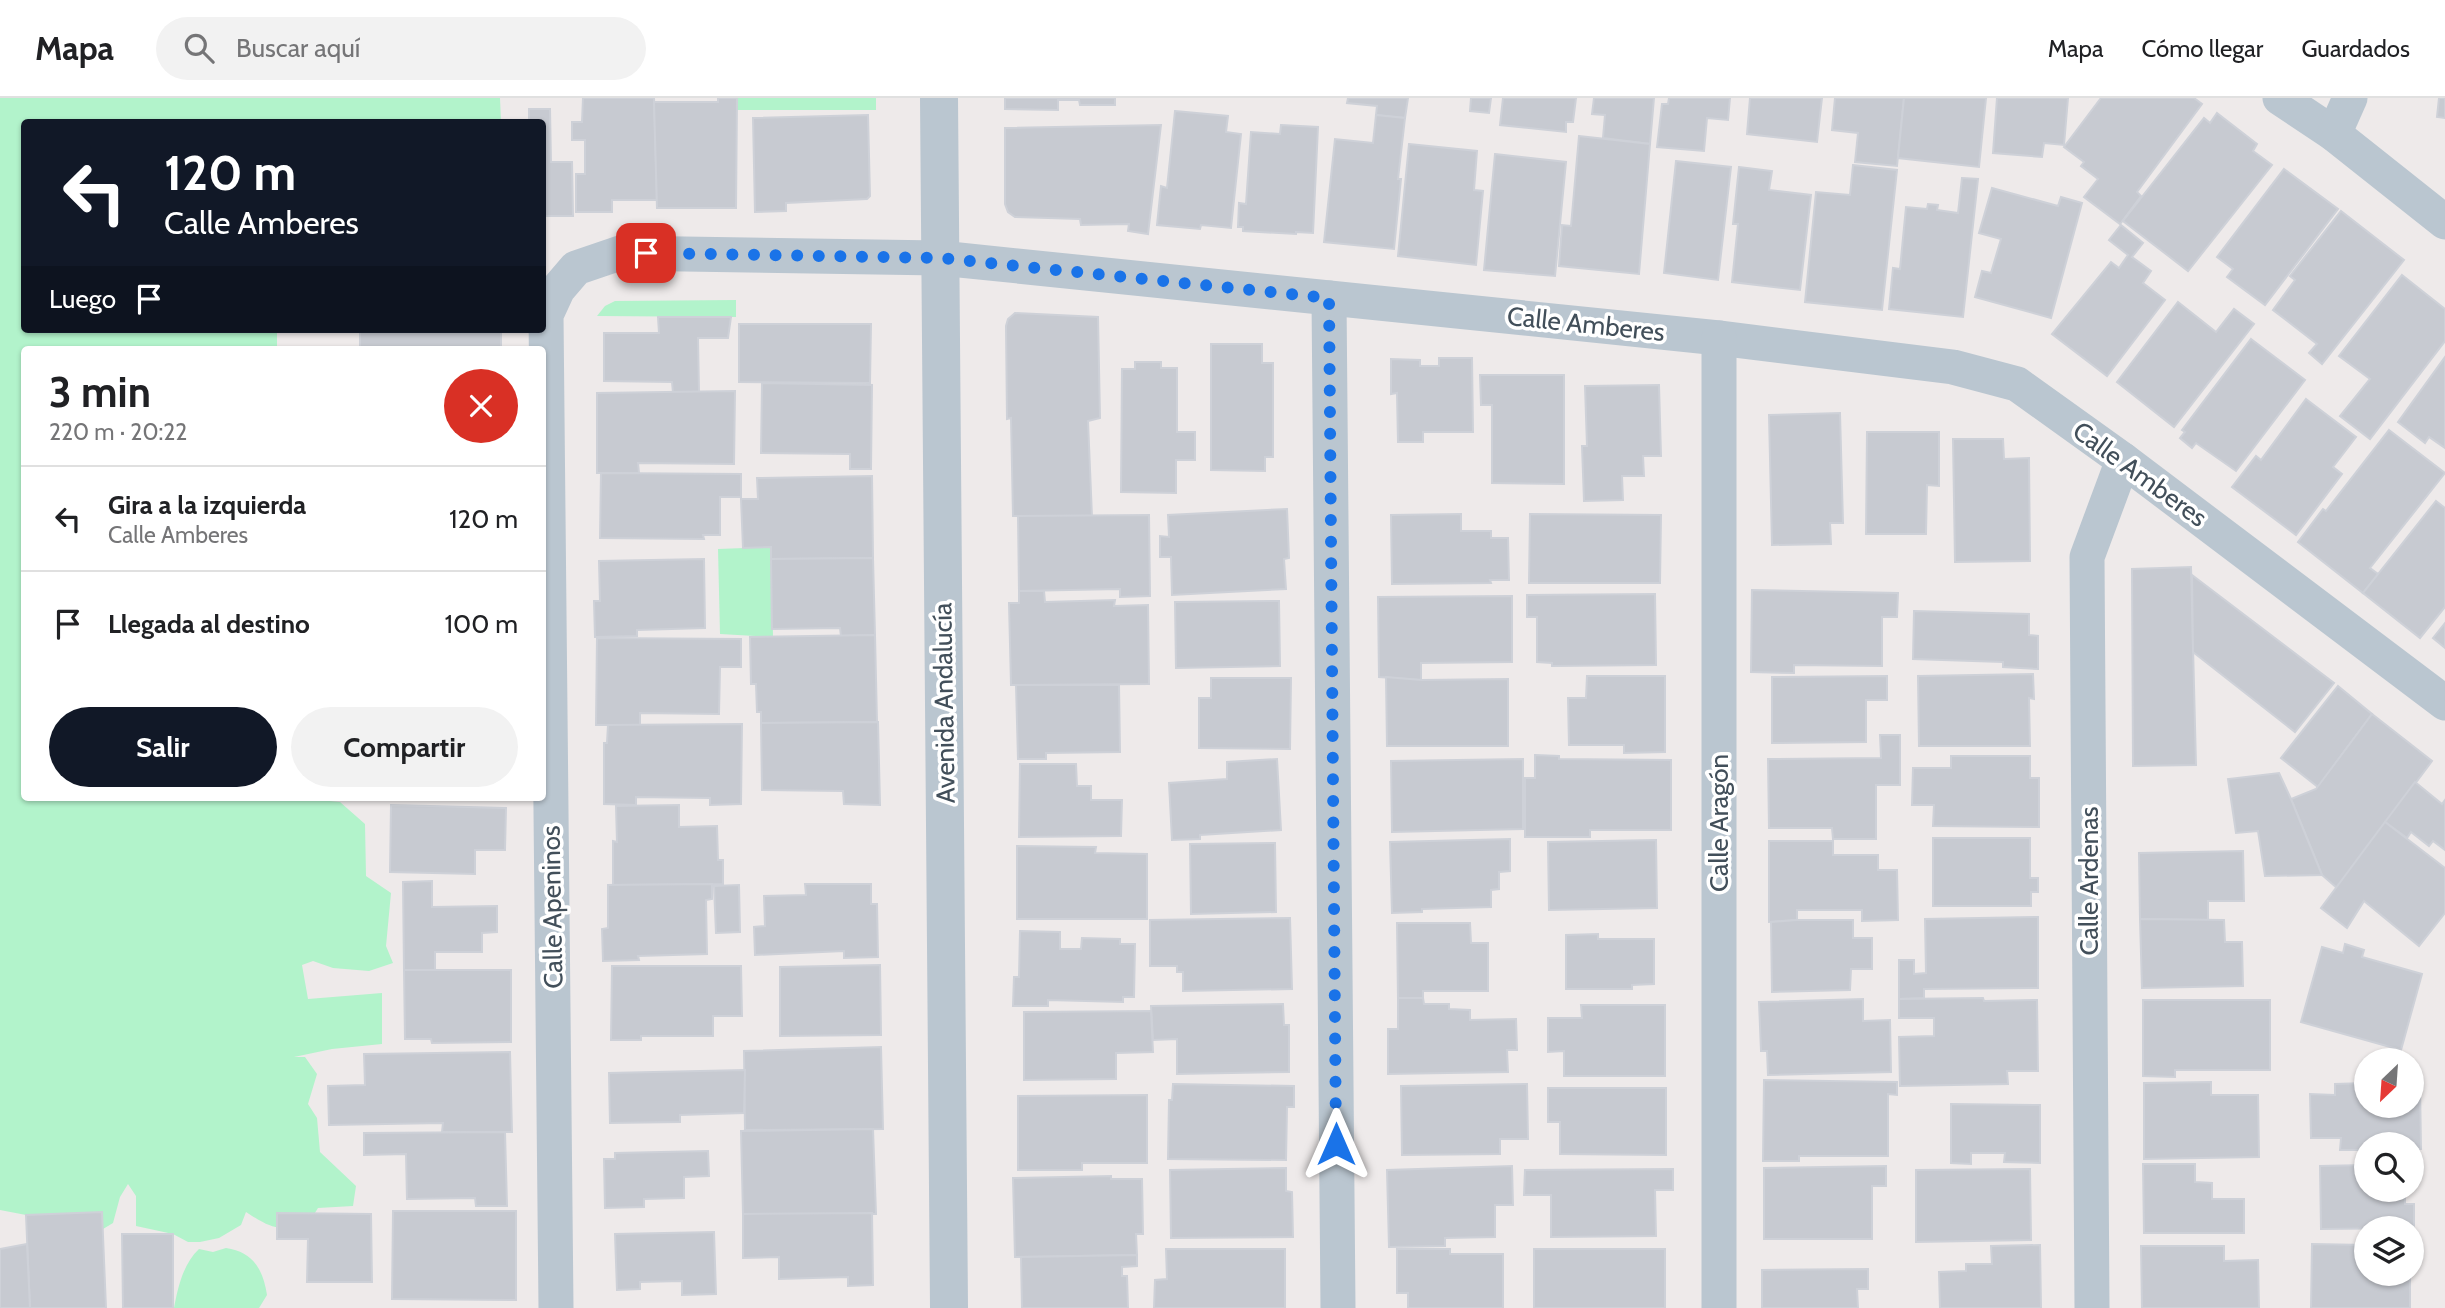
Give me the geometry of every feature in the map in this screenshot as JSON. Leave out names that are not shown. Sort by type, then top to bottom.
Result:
[{"type":"street","name":"Avenida Andalucía","points":[[939,98],[950,1308]]},
{"type":"street","points":[[2280,98],[2334,134],[2445,222]]},
{"type":"street","points":[[2334,134],[2350,98]]},
{"type":"street","name":"Calle Amberes","points":[[620,253],[940,258],[1719,338],[1953,367],[2017,384],[2123,460],[2445,703]]},
{"type":"street","name":"Calle Apeninos","points":[[556,1308],[546,315],[558,289],[576,268],[620,253]]},
{"type":"street","points":[[1329,298],[1338,1308]]},
{"type":"street","name":"Calle Aragón","points":[[1719,338],[1719,1308]]},
{"type":"street","name":"Calle Ardenas","points":[[2092,1308],[2087,557],[2123,460]]},
{"type":"green space","points":[[0,98],[500,98],[501,119],[21,119],[21,333],[277,333],[277,346],[21,346],[21,801],[340,802],[365,824],[366,876],[391,893],[386,946],[393,963],[369,971],[333,968],[313,961],[302,965],[308,999],[382,993],[382,1044],[332,1049],[294,1057],[305,1057],[317,1074],[308,1104],[317,1118],[320,1152],[356,1186],[353,1206],[318,1208],[308,1224],[289,1227],[276,1227],[246,1212],[241,1225],[219,1238],[200,1242],[188,1242],[173,1234],[136,1226],[136,1196],[128,1184],[120,1197],[113,1223],[103,1229],[102,1213],[26,1215],[0,1210]]},
{"type":"green space","points":[[737,98],[876,98],[876,110],[737,110]]},
{"type":"green space","points":[[736,300],[736,317],[597,316],[605,306],[615,301]]},
{"type":"green space","points":[[771,547],[773,637],[720,634],[718,549]]},
{"type":"green space","points":[[226,1248],[250,1258],[263,1277],[267,1295],[259,1308],[174,1308],[182,1276],[193,1255],[199,1249],[213,1252]]},
{"type":"building","points":[[583,98],[654,98],[657,200],[612,200],[612,212],[576,212],[576,174],[585,174],[585,140],[572,140],[572,122],[582,122]]},
{"type":"building","points":[[718,98],[737,98],[736,208],[657,208],[654,102],[718,102]]},
{"type":"building","points":[[1005,98],[1115,98],[1115,105],[1080,105],[1079,100],[1058,100],[1058,110],[1005,109]]},
{"type":"building","points":[[1348,98],[1408,98],[1405,118],[1376,115],[1377,106],[1347,103]]},
{"type":"building","points":[[1471,98],[1491,98],[1489,113],[1470,111]]},
{"type":"building","points":[[1503,98],[1576,98],[1573,122],[1566,122],[1566,132],[1500,125]]},
{"type":"building","points":[[1594,98],[1654,98],[1650,144],[1603,138],[1605,115],[1592,114]]},
{"type":"building","points":[[1669,98],[1730,98],[1728,120],[1707,118],[1704,151],[1657,147],[1662,104],[1668,104]]},
{"type":"building","points":[[1750,98],[1822,98],[1817,142],[1747,134]]},
{"type":"building","points":[[1835,98],[1904,98],[1897,166],[1855,162],[1858,133],[1832,130]]},
{"type":"building","points":[[1904,98],[1986,98],[1979,167],[1898,158]]},
{"type":"building","points":[[1997,98],[2068,98],[2064,145],[2044,143],[2042,157],[1993,153]]},
{"type":"building","points":[[2101,98],[2194,98],[2202,104],[2137,192],[2141,196],[2120,224],[2084,197],[2098,179],[2081,166],[2084,162],[2064,147]]},
{"type":"building","points":[[2439,98],[2445,98],[2445,118],[2437,117]]},
{"type":"building","points":[[529,109],[550,109],[551,162],[572,162],[573,216],[546,216],[546,119],[529,119]]},
{"type":"building","points":[[1175,111],[1228,116],[1226,132],[1241,134],[1231,228],[1201,225],[1200,229],[1157,225],[1161,186],[1167,188]]},
{"type":"building","points":[[2217,113],[2257,144],[2253,151],[2272,165],[2188,271],[2123,221],[2204,118],[2210,123]]},
{"type":"building","points":[[868,115],[870,196],[867,199],[786,203],[786,211],[755,212],[753,118]]},
{"type":"building","points":[[1376,115],[1405,118],[1394,249],[1324,242],[1335,139],[1373,143]]},
{"type":"building","points":[[1161,125],[1148,234],[1128,231],[1129,224],[1081,225],[1080,219],[1015,217],[1008,212],[1005,204],[1005,128]]},
{"type":"building","points":[[1281,125],[1318,127],[1313,233],[1243,231],[1243,227],[1238,227],[1239,203],[1246,204],[1251,132],[1280,134]]},
{"type":"building","points":[[1579,136],[1650,144],[1639,274],[1559,266],[1562,225],[1571,226]]},
{"type":"building","points":[[1409,144],[1477,151],[1474,190],[1483,191],[1476,265],[1398,256]]},
{"type":"building","points":[[1495,154],[1566,162],[1555,276],[1484,270]]},
{"type":"building","points":[[1676,161],[1731,167],[1718,280],[1664,273]]},
{"type":"building","points":[[1853,165],[1897,170],[1882,310],[1805,302],[1816,192],[1850,195]]},
{"type":"building","points":[[1739,167],[1772,171],[1769,190],[1811,195],[1800,290],[1732,282],[1738,224],[1733,224]]},
{"type":"building","points":[[2284,169],[2338,209],[2265,305],[2227,277],[2233,269],[2217,257]]},
{"type":"building","points":[[1962,178],[1978,179],[1963,317],[1889,309],[1893,268],[1900,269],[1906,207],[1927,209],[1928,204],[1938,205],[1937,210],[1958,213]]},
{"type":"building","points":[[1992,188],[2058,206],[2061,197],[2082,203],[2051,318],[1975,297],[1982,271],[1991,273],[2001,239],[1979,233]]},
{"type":"building","points":[[2341,211],[2404,260],[2322,364],[2309,353],[2317,344],[2273,310],[2295,280],[2290,276]]},
{"type":"building","points":[[2121,225],[2143,243],[2132,257],[2151,271],[2143,283],[2165,300],[2107,376],[2052,334],[2111,262],[2119,268],[2128,255],[2109,240]]},
{"type":"building","points":[[2402,275],[2445,309],[2445,341],[2370,439],[2340,416],[2370,379],[2339,356]]},
{"type":"building","points":[[2178,302],[2216,332],[2234,309],[2254,324],[2174,427],[2117,382]]},
{"type":"building","points":[[1015,313],[1098,317],[1100,418],[1088,421],[1092,517],[1013,516],[1011,418],[1007,419],[1006,326],[1008,319]]},
{"type":"building","points":[[658,317],[731,317],[728,338],[698,338],[699,392],[673,393],[672,382],[604,381],[604,333],[659,333]]},
{"type":"building","points":[[739,324],[871,324],[870,383],[739,382]]},
{"type":"building","points":[[360,333],[501,333],[501,346],[360,346]]},
{"type":"building","points":[[2251,339],[2305,380],[2236,471],[2196,443],[2192,448],[2180,438],[2185,432],[2182,430]]},
{"type":"building","points":[[1211,344],[1262,344],[1262,363],[1273,363],[1273,457],[1265,457],[1265,471],[1211,470]]},
{"type":"building","points":[[2445,357],[2445,448],[2429,437],[2425,443],[2398,422]]},
{"type":"building","points":[[1439,358],[1472,358],[1473,432],[1423,432],[1423,442],[1398,442],[1397,393],[1391,394],[1391,359],[1420,360],[1420,366],[1439,366]]},
{"type":"building","points":[[1135,362],[1161,362],[1161,368],[1177,368],[1177,432],[1195,432],[1195,460],[1176,460],[1176,493],[1121,492],[1122,369],[1135,369]]},
{"type":"building","points":[[1480,375],[1564,375],[1564,484],[1492,483],[1492,405],[1481,405]]},
{"type":"building","points":[[762,383],[872,385],[871,469],[850,469],[850,454],[761,453]]},
{"type":"building","points":[[1659,385],[1661,456],[1643,456],[1644,476],[1622,476],[1623,500],[1584,501],[1582,446],[1587,446],[1585,386]]},
{"type":"building","points":[[735,391],[734,464],[638,463],[639,473],[597,473],[597,393]]},
{"type":"building","points":[[2306,399],[2356,437],[2333,467],[2342,474],[2296,535],[2232,487],[2256,456],[2261,460]]},
{"type":"building","points":[[1840,413],[1843,523],[1830,523],[1831,544],[1772,545],[1769,415]]},
{"type":"building","points":[[2389,430],[2445,473],[2370,568],[2378,574],[2363,593],[2298,542],[2323,509],[2326,511]]},
{"type":"building","points":[[1867,432],[1939,432],[1939,486],[1927,485],[1926,534],[1866,534]]},
{"type":"building","points":[[1953,439],[2003,439],[2004,459],[2029,458],[2030,561],[1955,562]]},
{"type":"building","points":[[601,473],[741,474],[741,497],[720,497],[720,535],[703,535],[704,539],[600,538]]},
{"type":"building","points":[[872,476],[873,558],[771,559],[771,547],[743,548],[741,499],[758,499],[757,478]]},
{"type":"building","points":[[2436,501],[2445,508],[2445,607],[2420,638],[2363,593]]},
{"type":"building","points":[[1287,509],[1289,558],[1284,559],[1286,589],[1172,595],[1171,557],[1160,557],[1160,536],[1169,537],[1168,515]]},
{"type":"building","points":[[1461,514],[1461,531],[1491,531],[1491,538],[1508,538],[1509,580],[1490,580],[1491,583],[1392,584],[1391,515]]},
{"type":"building","points":[[1530,514],[1661,515],[1660,583],[1529,583]]},
{"type":"building","points":[[1149,515],[1150,596],[1120,597],[1120,589],[1019,591],[1018,516]]},
{"type":"building","points":[[873,558],[875,635],[841,636],[840,628],[772,629],[771,559]]},
{"type":"building","points":[[704,559],[705,628],[637,630],[637,636],[595,637],[594,601],[600,601],[599,561]]},
{"type":"building","points":[[2191,567],[2196,765],[2133,766],[2132,569]]},
{"type":"building","points":[[2192,575],[2334,683],[2295,732],[2193,652]]},
{"type":"building","points":[[1752,590],[1898,593],[1897,617],[1882,617],[1882,666],[1794,665],[1794,673],[1751,672]]},
{"type":"building","points":[[1019,591],[1044,591],[1045,602],[1115,600],[1114,606],[1148,605],[1149,684],[1011,685],[1009,603],[1019,603]]},
{"type":"building","points":[[1655,594],[1656,665],[1552,666],[1552,663],[1537,662],[1537,617],[1527,617],[1527,595]]},
{"type":"building","points":[[1512,596],[1512,662],[1421,663],[1421,680],[1379,677],[1378,597]]},
{"type":"building","points":[[1279,601],[1280,666],[1176,668],[1175,602]]},
{"type":"building","points":[[1914,611],[2029,614],[2029,635],[2038,636],[2038,669],[2003,667],[2003,662],[1913,659]]},
{"type":"building","points":[[2445,623],[2445,648],[2433,638]]},
{"type":"building","points":[[875,635],[877,722],[761,723],[761,712],[757,712],[756,684],[751,684],[750,637]]},
{"type":"building","points":[[597,638],[741,639],[741,667],[720,667],[719,714],[640,713],[640,725],[596,725]]},
{"type":"building","points":[[2033,674],[2034,699],[2029,698],[2030,746],[1919,746],[1918,676]]},
{"type":"building","points":[[1587,676],[1665,676],[1665,752],[1624,753],[1624,745],[1569,745],[1568,698],[1586,698]]},
{"type":"building","points":[[1887,676],[1887,700],[1866,700],[1866,742],[1772,743],[1772,677]]},
{"type":"building","points":[[1386,677],[1421,680],[1508,679],[1508,746],[1387,746]]},
{"type":"building","points":[[1211,678],[1291,678],[1290,749],[1199,748],[1199,698],[1211,698]]},
{"type":"building","points":[[1016,685],[1119,685],[1120,752],[1046,753],[1046,759],[1018,759]]},
{"type":"building","points":[[2338,686],[2372,714],[2318,787],[2281,758]]},
{"type":"building","points":[[2372,714],[2432,761],[2337,888],[2322,875],[2291,799],[2316,789]]},
{"type":"building","points":[[878,722],[880,805],[844,804],[843,791],[762,790],[761,723]]},
{"type":"building","points":[[742,724],[741,804],[710,805],[710,798],[636,797],[636,805],[604,804],[604,743],[607,743],[608,725]]},
{"type":"building","points":[[1880,735],[1900,735],[1900,785],[1876,785],[1876,839],[1833,839],[1832,828],[1769,828],[1768,759],[1881,758]]},
{"type":"building","points":[[1535,755],[1559,756],[1559,759],[1671,760],[1671,830],[1590,830],[1590,837],[1525,837],[1525,778],[1535,778]]},
{"type":"building","points":[[1951,756],[2030,756],[2030,778],[2039,778],[2039,827],[1933,826],[1934,805],[1912,805],[1913,768],[1951,768]]},
{"type":"building","points":[[1277,759],[1281,830],[1200,835],[1200,839],[1172,840],[1169,783],[1227,779],[1227,762]]},
{"type":"building","points":[[1523,759],[1523,829],[1392,832],[1391,761]]},
{"type":"building","points":[[1020,764],[1076,764],[1077,786],[1091,786],[1091,800],[1122,800],[1121,836],[1019,837]]},
{"type":"building","points":[[2279,773],[2322,875],[2265,876],[2258,831],[2236,833],[2228,779]]},
{"type":"building","points":[[2415,782],[2442,804],[2445,800],[2445,850],[2433,841],[2429,846],[2411,832],[2407,838],[2385,822]]},
{"type":"building","points":[[391,805],[506,808],[505,850],[475,850],[475,874],[390,872]]},
{"type":"building","points":[[679,805],[679,827],[717,826],[718,860],[723,860],[723,884],[613,885],[613,841],[617,842],[616,806]]},
{"type":"building","points":[[2385,822],[2445,868],[2445,913],[2419,946],[2364,901],[2347,928],[2321,908]]},
{"type":"building","points":[[1933,838],[2030,838],[2030,878],[2038,878],[2038,892],[2031,892],[2031,906],[1933,906]]},
{"type":"building","points":[[1510,839],[1510,871],[1499,872],[1499,889],[1491,890],[1491,907],[1422,909],[1422,912],[1392,913],[1390,842]]},
{"type":"building","points":[[1656,840],[1657,908],[1549,910],[1548,842]]},
{"type":"building","points":[[1769,841],[1833,841],[1833,855],[1878,855],[1878,870],[1897,870],[1898,920],[1862,921],[1862,910],[1797,910],[1797,920],[1769,922]]},
{"type":"building","points":[[1275,843],[1276,912],[1191,914],[1190,844]]},
{"type":"building","points":[[1017,846],[1096,847],[1095,853],[1147,854],[1147,919],[1017,919]]},
{"type":"building","points":[[2243,851],[2244,901],[2208,901],[2208,920],[2140,919],[2139,853]]},
{"type":"building","points":[[432,881],[432,907],[497,906],[497,932],[482,933],[482,952],[435,952],[435,970],[404,970],[403,882]]},
{"type":"building","points":[[712,884],[712,899],[706,900],[707,954],[638,956],[639,960],[603,961],[602,929],[608,928],[608,885]]},
{"type":"building","points":[[805,884],[871,884],[871,904],[877,904],[878,957],[844,958],[844,951],[755,955],[754,927],[765,926],[764,896],[806,895]]},
{"type":"building","points":[[739,885],[740,932],[716,933],[714,886]]},
{"type":"building","points":[[2038,917],[2038,988],[1924,989],[1924,998],[1899,999],[1899,960],[1914,960],[1914,974],[1926,973],[1925,919]]},
{"type":"building","points":[[1290,918],[1292,989],[1183,991],[1183,972],[1177,972],[1177,966],[1150,966],[1150,920]]},
{"type":"building","points":[[2140,919],[2224,920],[2225,942],[2242,942],[2243,986],[2142,988]]},
{"type":"building","points":[[1853,920],[1853,938],[1872,938],[1872,969],[1851,969],[1850,990],[1772,992],[1771,922]]},
{"type":"building","points":[[1397,923],[1470,923],[1471,943],[1488,943],[1488,991],[1423,991],[1423,998],[1398,998]]},
{"type":"building","points":[[1020,931],[1060,932],[1060,949],[1081,949],[1082,938],[1120,939],[1120,944],[1135,944],[1134,997],[1123,997],[1123,1002],[1048,1000],[1048,1006],[1013,1006],[1014,977],[1019,977]]},
{"type":"building","points":[[1598,934],[1598,939],[1654,939],[1654,984],[1632,985],[1632,989],[1566,989],[1566,935]]},
{"type":"building","points":[[2345,944],[2364,950],[2362,957],[2422,974],[2402,1048],[2301,1022],[2322,947],[2343,953]]},
{"type":"building","points":[[880,965],[881,1035],[780,1036],[780,967]]},
{"type":"building","points":[[612,966],[741,966],[742,1016],[713,1016],[713,1036],[641,1036],[641,1040],[611,1040]]},
{"type":"building","points":[[404,970],[511,970],[511,1042],[432,1043],[431,1039],[405,1039]]},
{"type":"building","points":[[1398,998],[1423,998],[1424,1004],[1449,1004],[1449,1009],[1470,1010],[1470,1020],[1516,1019],[1517,1050],[1507,1050],[1508,1072],[1388,1074],[1388,1029],[1398,1029]]},
{"type":"building","points":[[1983,998],[1984,1001],[2037,1000],[2038,1071],[2007,1071],[2008,1084],[1900,1086],[1899,1037],[1934,1036],[1934,1018],[1899,1018],[1899,999]]},
{"type":"building","points":[[1863,999],[1863,1021],[1890,1020],[1891,1072],[1768,1075],[1767,1051],[1761,1051],[1759,1002]]},
{"type":"building","points":[[2143,1000],[2270,1000],[2270,1070],[2175,1070],[2175,1077],[2143,1076]]},
{"type":"building","points":[[1283,1004],[1284,1025],[1289,1025],[1289,1072],[1177,1074],[1177,1039],[1153,1040],[1151,1006]]},
{"type":"building","points":[[1581,1005],[1665,1005],[1665,1076],[1564,1076],[1564,1051],[1548,1052],[1548,1018],[1582,1018]]},
{"type":"building","points":[[1151,1011],[1153,1052],[1116,1053],[1116,1079],[1024,1080],[1024,1012]]},
{"type":"building","points":[[881,1047],[883,1129],[745,1130],[744,1051]]},
{"type":"building","points":[[510,1052],[512,1132],[442,1132],[443,1123],[329,1125],[328,1086],[365,1085],[364,1054]]},
{"type":"building","points":[[745,1070],[744,1113],[680,1115],[680,1122],[610,1123],[609,1073]]},
{"type":"building","points":[[1764,1080],[1897,1082],[1897,1095],[1888,1094],[1888,1156],[1799,1156],[1799,1161],[1763,1161]]},
{"type":"building","points":[[2211,1082],[2211,1095],[2258,1095],[2259,1157],[2144,1159],[2144,1083]]},
{"type":"building","points":[[2354,1083],[2354,1118],[2421,1118],[2421,1132],[2354,1132],[2354,1150],[2340,1150],[2341,1138],[2311,1138],[2310,1094],[2335,1095],[2335,1084]]},
{"type":"building","points":[[1173,1084],[1294,1086],[1294,1107],[1287,1107],[1286,1160],[1168,1159],[1169,1100],[1172,1100]]},
{"type":"building","points":[[1527,1084],[1528,1139],[1500,1139],[1500,1154],[1402,1155],[1401,1086]]},
{"type":"building","points":[[1548,1088],[1666,1088],[1666,1155],[1560,1154],[1560,1122],[1548,1122]]},
{"type":"building","points":[[1147,1095],[1147,1163],[1082,1163],[1082,1170],[1018,1170],[1018,1096]]},
{"type":"building","points":[[1951,1104],[2040,1105],[2040,1163],[2004,1162],[2005,1153],[1971,1153],[1971,1164],[1951,1163]]},
{"type":"building","points":[[873,1129],[876,1214],[743,1214],[741,1131]]},
{"type":"building","points":[[505,1132],[507,1206],[476,1206],[475,1198],[407,1199],[406,1154],[364,1155],[364,1133]]},
{"type":"building","points":[[708,1151],[709,1176],[684,1177],[684,1198],[644,1199],[644,1207],[605,1208],[604,1159],[615,1159],[615,1153]]},
{"type":"building","points":[[2143,1164],[2195,1164],[2195,1182],[2212,1183],[2212,1199],[2244,1199],[2244,1233],[2144,1233]]},
{"type":"building","points":[[2354,1165],[2354,1202],[2414,1204],[2414,1216],[2354,1216],[2354,1229],[2321,1229],[2320,1166]]},
{"type":"building","points":[[1512,1166],[1513,1205],[1495,1205],[1495,1237],[1445,1238],[1445,1246],[1389,1247],[1387,1170]]},
{"type":"building","points":[[1886,1166],[1886,1186],[1872,1186],[1872,1239],[1764,1239],[1764,1168]]},
{"type":"building","points":[[1286,1168],[1286,1191],[1292,1192],[1293,1237],[1171,1238],[1170,1170]]},
{"type":"building","points":[[1673,1169],[1673,1190],[1655,1190],[1656,1236],[1551,1237],[1551,1195],[1524,1195],[1525,1170]]},
{"type":"building","points":[[2030,1169],[2031,1240],[1916,1242],[1916,1170]]},
{"type":"building","points":[[1111,1176],[1111,1179],[1142,1179],[1143,1234],[1136,1234],[1137,1255],[1015,1257],[1013,1178]]},
{"type":"building","points":[[393,1211],[516,1211],[516,1300],[392,1299]]},
{"type":"building","points":[[102,1212],[106,1308],[30,1308],[26,1215]]},
{"type":"building","points":[[277,1213],[371,1214],[372,1282],[307,1282],[308,1239],[277,1239]]},
{"type":"building","points":[[872,1213],[873,1285],[848,1286],[848,1277],[779,1279],[779,1257],[743,1258],[743,1214]]},
{"type":"building","points":[[714,1232],[716,1294],[682,1295],[682,1281],[640,1282],[640,1289],[617,1290],[615,1234]]},
{"type":"building","points":[[122,1234],[173,1234],[173,1308],[123,1308]]},
{"type":"building","points":[[27,1244],[30,1308],[0,1308],[0,1249]]},
{"type":"building","points":[[2312,1244],[2354,1245],[2354,1286],[2410,1286],[2410,1308],[2311,1308]]},
{"type":"building","points":[[2040,1245],[2041,1308],[1940,1308],[1939,1272],[1966,1271],[1966,1264],[1992,1264],[1991,1246]]},
{"type":"building","points":[[2141,1246],[2224,1246],[2224,1261],[2258,1260],[2259,1308],[2142,1308]]},
{"type":"building","points":[[1166,1249],[1285,1249],[1285,1308],[1154,1308],[1155,1280],[1167,1279]]},
{"type":"building","points":[[1397,1249],[1450,1249],[1450,1254],[1503,1254],[1503,1308],[1408,1308],[1408,1293],[1397,1293]]},
{"type":"building","points":[[1534,1249],[1665,1249],[1665,1308],[1534,1308]]},
{"type":"building","points":[[1137,1255],[1137,1266],[1122,1267],[1122,1276],[1127,1276],[1128,1308],[1022,1308],[1021,1257]]},
{"type":"building","points":[[1868,1269],[1868,1289],[1857,1289],[1858,1308],[1762,1308],[1762,1270]]},
{"type":"route","points":[[646,253],[940,258],[1329,298],[1336,1144]]}]
